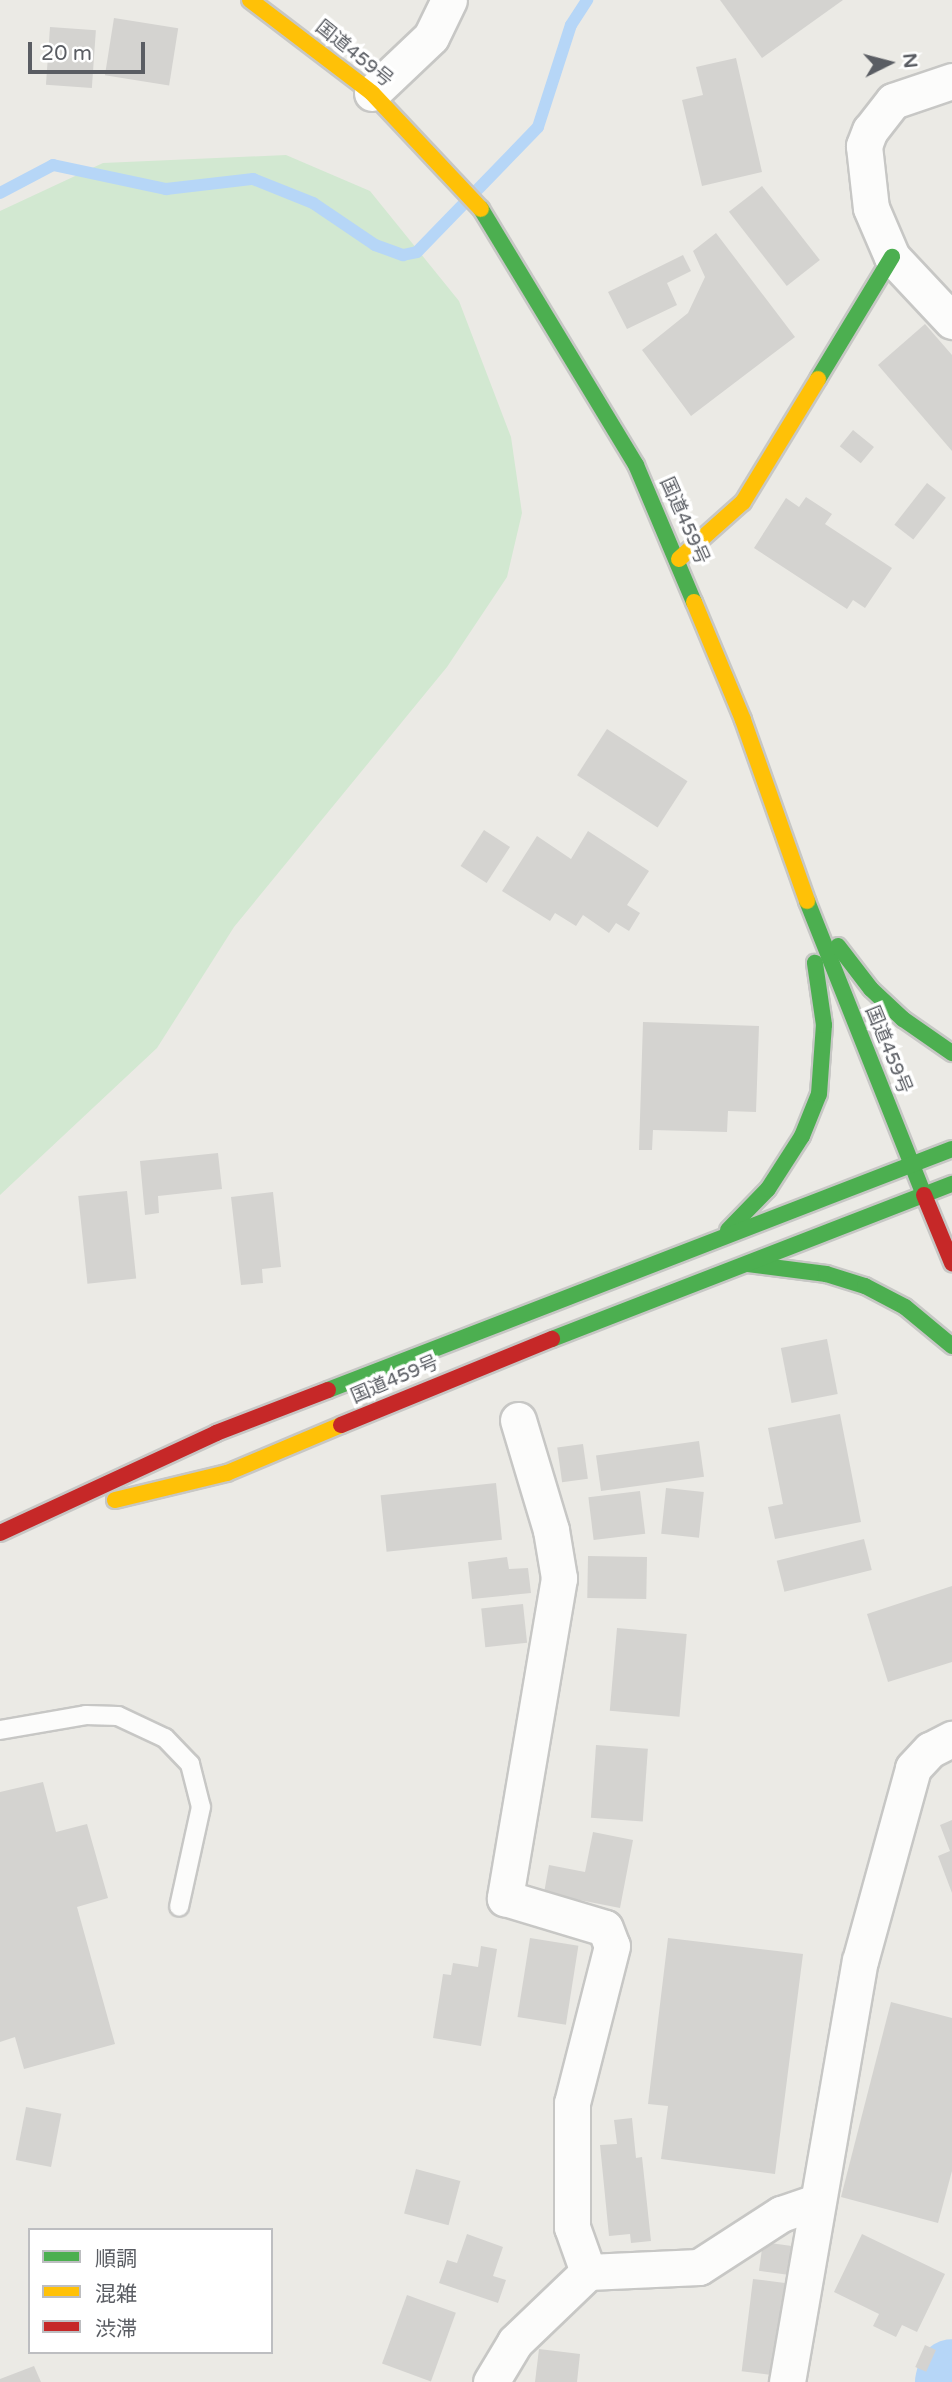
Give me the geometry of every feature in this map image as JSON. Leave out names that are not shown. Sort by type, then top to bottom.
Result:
[{"type":"main road","name":"国道459号","points":[[41,1517],[227,1473],[742,1263],[924,1195],[808,905],[743,720],[679,559],[636,465],[481,209],[372,93],[250,0]]},
{"type":"main road","points":[[679,559],[743,502],[892,257]]},
{"type":"main road","points":[[808,905],[871,989],[902,1019],[952,1053]]},
{"type":"main road","points":[[720,1239],[768,1189],[802,1136],[819,1094],[824,1025],[808,905]]},
{"type":"main road","points":[[911,1165],[952,1149]]},
{"type":"main road","name":"国道459号","points":[[0,1533],[41,1517],[216,1433],[911,1165]]},
{"type":"main road","points":[[952,1184],[924,1195],[952,1263]]},
{"type":"main road","points":[[742,1263],[826,1274],[865,1286],[905,1307],[952,1346]]},
{"type":"street","points":[[372,93],[431,37],[449,0]]},
{"type":"street","points":[[952,80],[893,102],[867,138],[871,208],[892,257],[952,321]]},
{"type":"street","points":[[518,1420],[551,1530],[559,1578],[505,1898],[605,1928],[612,1947],[572,2103],[572,2227],[588,2272]]},
{"type":"street","points":[[787,2382],[816,2202],[860,1961],[913,1768],[930,1750],[952,1739]]},
{"type":"street","points":[[491,2382],[515,2342],[588,2272],[699,2267],[781,2214],[816,2202]]},
{"type":"lane","points":[[0,1730],[86,1715],[118,1716],[165,1738],[190,1764],[201,1807],[179,1908]]},
{"type":"green space","points":[[286,155],[370,191],[459,301],[511,437],[522,513],[507,577],[447,667],[234,927],[157,1048],[0,1195],[0,211],[103,163]]},
{"type":"building","points":[[720,0],[843,0],[762,58]]},
{"type":"building","points":[[114,18],[178,28],[169,85],[105,75]]},
{"type":"building","points":[[50,27],[96,30],[92,88],[46,85]]},
{"type":"building","points":[[736,58],[762,172],[702,186],[682,100],[703,95],[696,67]]},
{"type":"building","points":[[762,186],[820,260],[787,286],[729,212]]},
{"type":"building","points":[[716,233],[795,337],[691,416],[642,350],[688,313],[705,277],[693,251]]},
{"type":"building","points":[[683,255],[691,271],[667,283],[677,305],[627,329],[608,292]]},
{"type":"building","points":[[925,324],[952,355],[952,451],[878,365]]},
{"type":"building","points":[[853,430],[874,447],[861,463],[840,446]]},
{"type":"building","points":[[927,483],[946,498],[913,540],[894,525]]},
{"type":"building","points":[[806,497],[832,514],[825,524],[892,568],[865,608],[853,600],[847,609],[754,548],[786,498],[799,507]]},
{"type":"building","points":[[607,729],[688,781],[658,827],[577,775]]},
{"type":"building","points":[[484,830],[510,847],[487,883],[461,866]]},
{"type":"building","points":[[588,831],[649,871],[627,905],[640,913],[629,931],[616,923],[609,933],[583,915],[576,926],[555,913],[550,921],[502,891],[537,836],[571,859]]},
{"type":"building","points":[[643,1022],[759,1026],[756,1112],[728,1111],[727,1132],[653,1130],[652,1150],[639,1150]]},
{"type":"building","points":[[218,1153],[222,1189],[158,1196],[159,1213],[145,1215],[140,1161]]},
{"type":"building","points":[[127,1191],[136,1279],[87,1284],[78,1196]]},
{"type":"building","points":[[273,1192],[281,1267],[262,1269],[263,1283],[241,1285],[231,1197]]},
{"type":"building","points":[[827,1339],[838,1394],[792,1403],[781,1348]]},
{"type":"building","points":[[840,1414],[861,1522],[775,1539],[768,1507],[783,1504],[768,1428]]},
{"type":"building","points":[[699,1441],[704,1477],[601,1491],[596,1455]]},
{"type":"building","points":[[583,1444],[588,1479],[562,1482],[557,1448]]},
{"type":"building","points":[[496,1483],[502,1540],[387,1552],[381,1495]]},
{"type":"building","points":[[666,1488],[704,1492],[699,1538],[661,1534]]},
{"type":"building","points":[[640,1491],[645,1534],[594,1540],[588,1497]]},
{"type":"building","points":[[864,1539],[872,1570],[784,1592],[777,1561]]},
{"type":"building","points":[[588,1556],[647,1557],[646,1599],[587,1598]]},
{"type":"building","points":[[507,1557],[509,1569],[528,1568],[531,1593],[472,1599],[468,1562]]},
{"type":"building","points":[[952,1586],[952,1662],[888,1682],[867,1614]]},
{"type":"building","points":[[523,1604],[527,1643],[485,1647],[481,1608]]},
{"type":"building","points":[[617,1628],[687,1634],[679,1717],[610,1711]]},
{"type":"building","points":[[596,1745],[648,1749],[643,1821],[591,1818]]},
{"type":"building","points":[[43,1782],[56,1832],[87,1824],[108,1898],[77,1907],[115,2044],[24,2069],[15,2037],[0,2042],[0,1792]]},
{"type":"building","points":[[952,1820],[952,1893],[938,1856],[950,1851],[940,1825]]},
{"type":"building","points":[[593,1832],[633,1840],[620,1908],[544,1893],[549,1865],[585,1872]]},
{"type":"building","points":[[530,1938],[578,1946],[566,2025],[517,2017]]},
{"type":"building","points":[[668,1938],[803,1954],[775,2174],[661,2159],[668,2106],[648,2104]]},
{"type":"building","points":[[481,1946],[497,1949],[481,2046],[433,2038],[443,1974],[451,1975],[453,1963],[478,1967]]},
{"type":"building","points":[[891,2002],[952,2018],[952,2171],[938,2223],[841,2197]]},
{"type":"building","points":[[26,2107],[61,2114],[51,2167],[16,2160]]},
{"type":"building","points":[[632,2118],[636,2158],[642,2157],[651,2241],[631,2243],[630,2234],[609,2236],[600,2145],[617,2144],[614,2120]]},
{"type":"building","points":[[416,2169],[460,2181],[449,2225],[404,2213]]},
{"type":"building","points":[[467,2234],[503,2247],[493,2276],[506,2280],[498,2303],[439,2283],[447,2260],[457,2263]]},
{"type":"building","points":[[862,2234],[945,2274],[917,2332],[902,2325],[896,2337],[873,2326],[879,2314],[834,2292]]},
{"type":"building","points":[[763,2242],[792,2246],[788,2275],[759,2271]]},
{"type":"building","points":[[753,2279],[785,2283],[773,2375],[742,2371]]},
{"type":"building","points":[[407,2295],[456,2313],[431,2381],[382,2364]]},
{"type":"building","points":[[925,2345],[936,2350],[926,2372],[915,2367]]},
{"type":"building","points":[[539,2349],[580,2354],[577,2382],[535,2382]]},
{"type":"building","points":[[34,2366],[41,2382],[0,2382],[0,2379]]},
{"type":"waterway","points":[[0,193],[53,165],[166,189],[253,179],[313,203],[375,245],[403,255],[417,252],[538,127],[571,25],[587,0]]},
{"type":"waterway","points":[[950,2382],[952,2374]]},
{"type":"traffic: fast","points":[[481,209],[636,465],[694,602]]},
{"type":"traffic: fast","points":[[818,379],[892,257]]},
{"type":"traffic: fast","points":[[807,901],[924,1195]]},
{"type":"traffic: fast","points":[[838,946],[871,989],[903,1019],[952,1053]]},
{"type":"traffic: fast","points":[[728,1230],[768,1189],[802,1136],[819,1094],[824,1025],[815,963]]},
{"type":"traffic: fast","points":[[328,1390],[952,1149]]},
{"type":"traffic: fast","points":[[552,1339],[952,1184]]},
{"type":"traffic: fast","points":[[748,1264],[826,1274],[865,1286],[905,1307],[952,1346]]},
{"type":"traffic: slow","points":[[250,0],[372,93],[481,209]]},
{"type":"traffic: slow","points":[[679,559],[743,502],[818,379]]},
{"type":"traffic: slow","points":[[694,602],[743,720],[807,901]]},
{"type":"traffic: slow","points":[[115,1500],[227,1473],[341,1425]]},
{"type":"traffic: jam","points":[[924,1195],[952,1263]]},
{"type":"traffic: jam","points":[[341,1425],[552,1339]]},
{"type":"traffic: jam","points":[[0,1533],[216,1433],[328,1390]]}]
